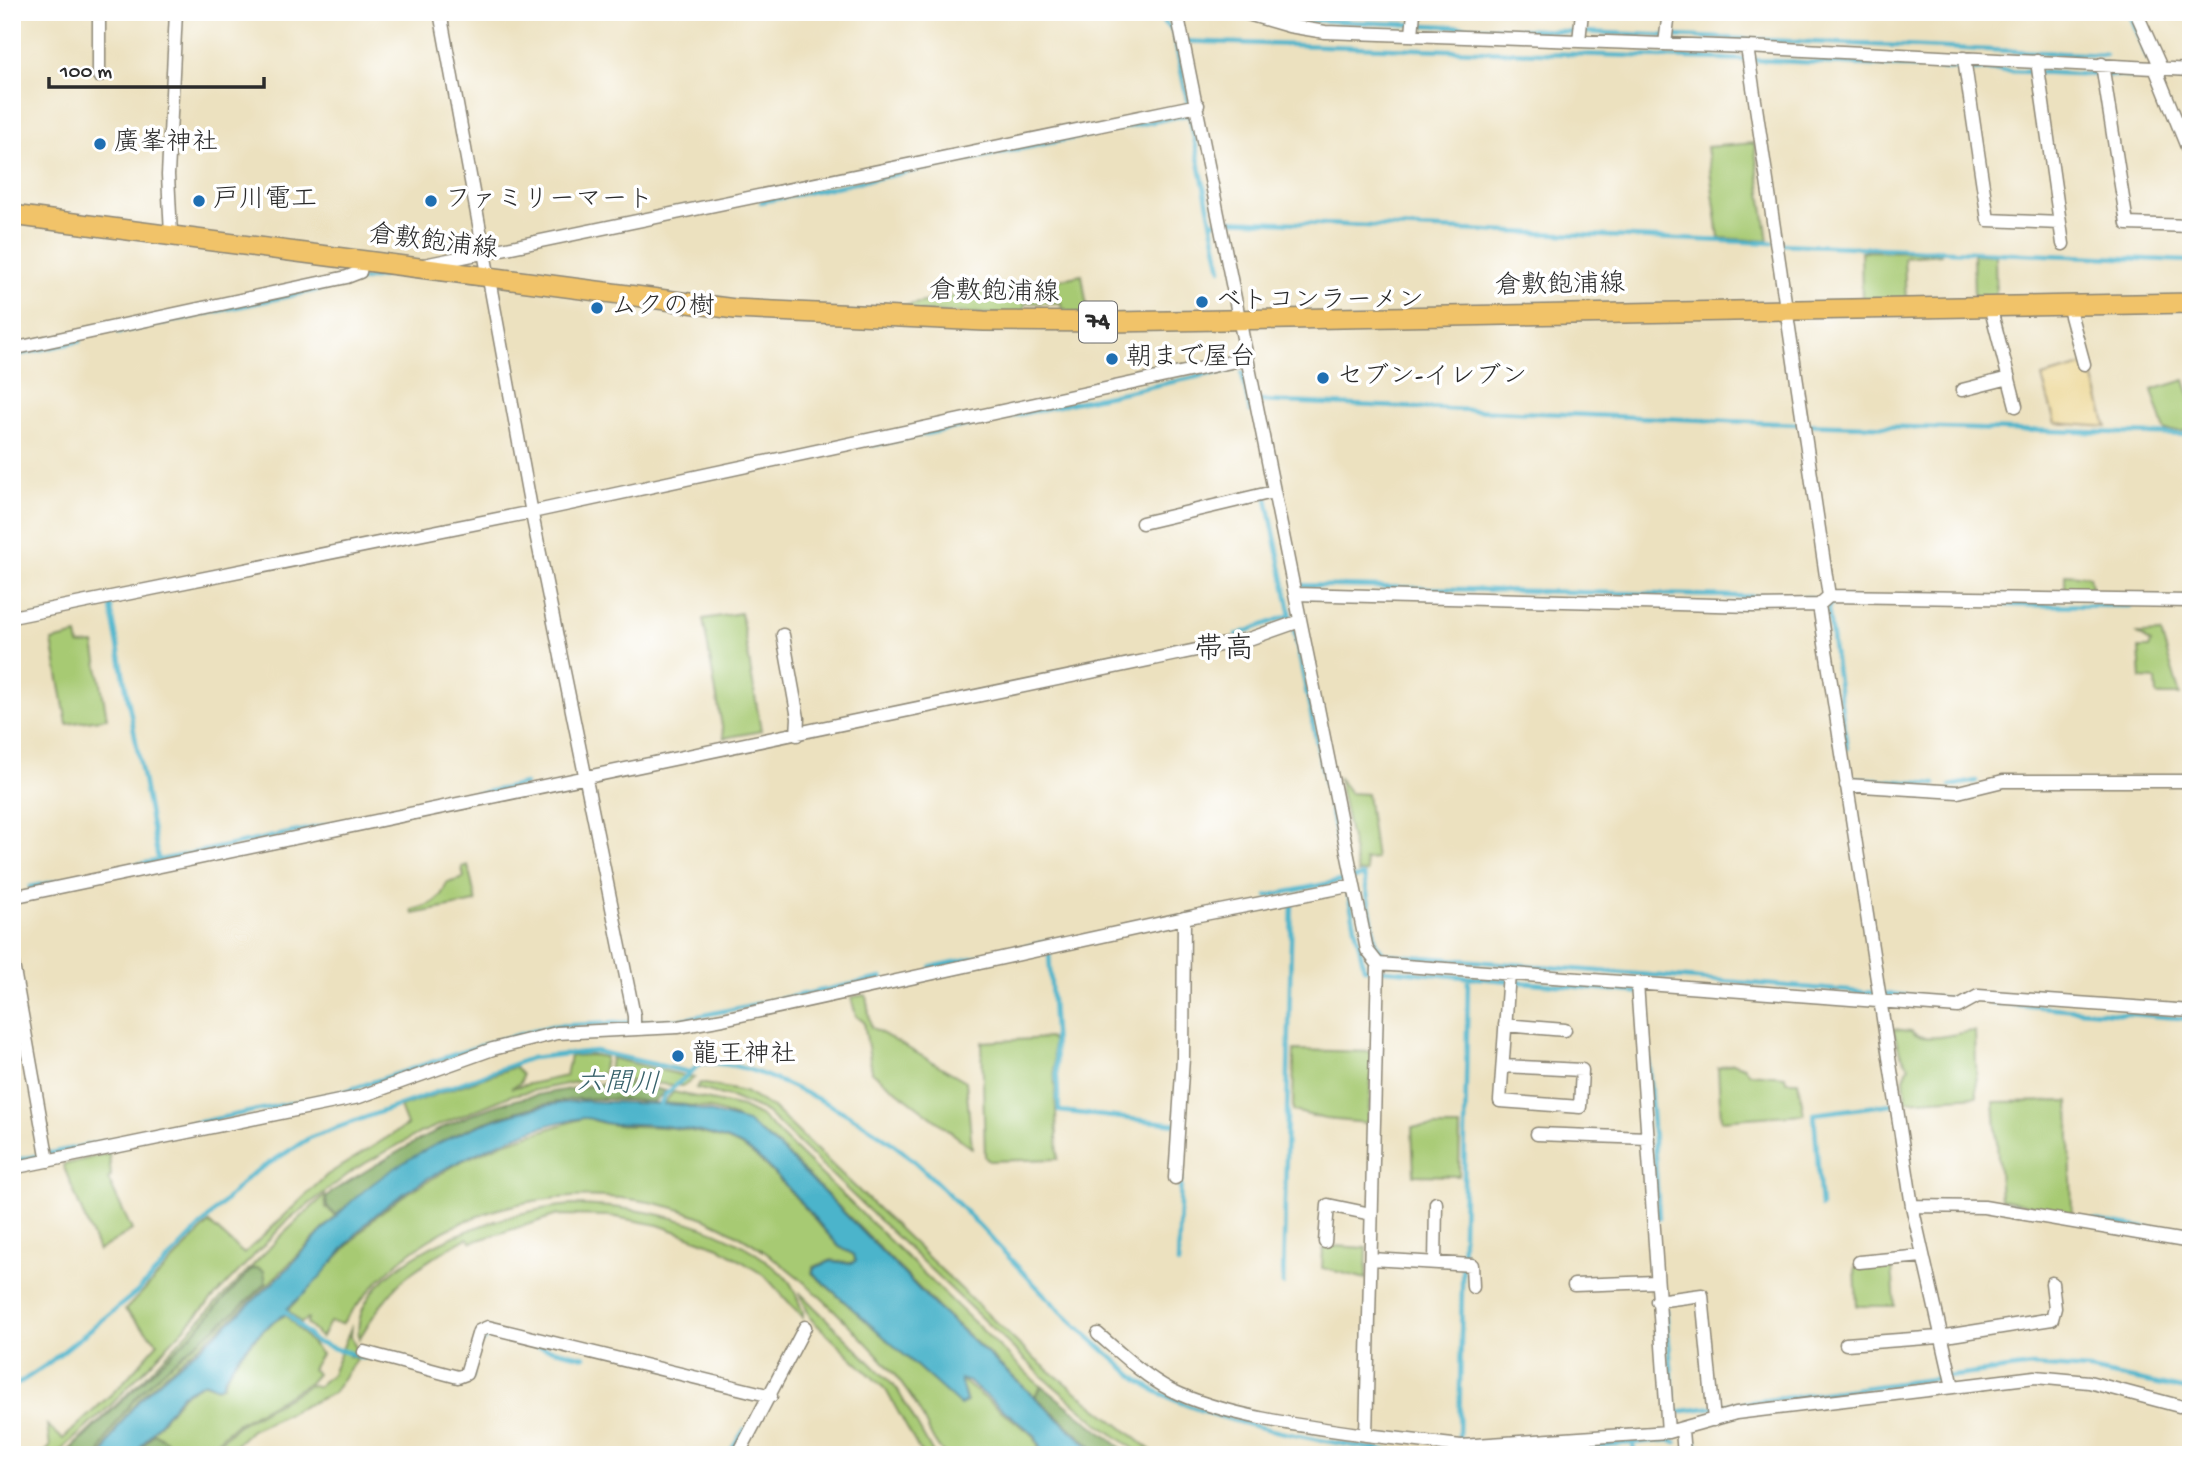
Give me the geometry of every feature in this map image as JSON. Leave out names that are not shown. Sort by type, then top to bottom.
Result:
[{"type":"main road","name":"倉敷飽浦線","points":[[12,215],[415,268],[485,261],[735,309],[849,316],[1113,322],[1238,317],[2191,303]]},
{"type":"street","points":[[99,12],[99,76]]},
{"type":"street","points":[[171,235],[169,175],[176,12]]},
{"type":"street","points":[[440,12],[532,515],[634,1023]]},
{"type":"street","points":[[1177,12],[1192,106],[1238,317],[1240,360],[1295,594],[1296,622],[1350,882],[1367,950],[1378,968],[1366,1435]]},
{"type":"street","points":[[1241,12],[1307,30],[1413,25],[1665,38],[1748,56],[2159,74],[2191,70]]},
{"type":"street","points":[[1580,35],[1582,12]]},
{"type":"street","points":[[1665,38],[1669,12]]},
{"type":"street","points":[[2136,12],[2191,157]]},
{"type":"street","points":[[1748,56],[1805,424],[1824,600],[1851,785],[1877,995],[1912,1206],[1951,1379]]},
{"type":"street","points":[[1964,66],[1988,220],[2060,223]]},
{"type":"street","points":[[2037,70],[2063,244]]},
{"type":"street","points":[[2103,72],[2127,224],[2191,226]]},
{"type":"street","points":[[415,268],[485,261],[1192,106]]},
{"type":"street","points":[[12,349],[347,277],[359,272],[362,261]]},
{"type":"street","points":[[2068,305],[2084,364]]},
{"type":"street","points":[[1990,306],[2016,406]]},
{"type":"street","points":[[12,617],[532,515],[1240,360]]},
{"type":"street","points":[[1962,390],[2009,379]]},
{"type":"street","points":[[1142,523],[1273,492]]},
{"type":"street","points":[[1295,594],[2191,601]]},
{"type":"street","points":[[12,897],[585,773],[1249,639],[1296,622]]},
{"type":"street","points":[[783,635],[797,730]]},
{"type":"street","points":[[1851,785],[1958,792],[2003,781],[2191,780]]},
{"type":"street","points":[[12,1168],[47,1155],[359,1097],[527,1039],[634,1023],[678,1027],[833,997],[1350,882]]},
{"type":"street","points":[[1175,1178],[1184,918]]},
{"type":"street","points":[[12,959],[47,1155]]},
{"type":"street","points":[[1378,968],[1637,989],[1877,995],[1958,1007],[1978,996],[2191,1012]]},
{"type":"street","points":[[1503,1066],[1581,1070],[1580,1107],[1500,1101],[1508,979]]},
{"type":"street","points":[[1637,989],[1656,1282],[1662,1300],[1668,1432]]},
{"type":"street","points":[[1505,1025],[1564,1030]]},
{"type":"street","points":[[1537,1134],[1648,1138]]},
{"type":"street","points":[[1435,1263],[1436,1203]]},
{"type":"street","points":[[1325,1242],[1328,1205],[1371,1213]]},
{"type":"street","points":[[1912,1206],[1984,1207],[2191,1242]]},
{"type":"street","points":[[1859,1262],[1922,1256]]},
{"type":"street","points":[[1371,1259],[1472,1265],[1473,1287]]},
{"type":"street","points":[[1574,1285],[1656,1282]]},
{"type":"street","points":[[1846,1344],[1940,1337],[2052,1319],[2055,1308],[2052,1283]]},
{"type":"street","points":[[1662,1300],[1702,1295],[1713,1411]]},
{"type":"street","points":[[364,1352],[458,1377],[466,1374],[479,1331],[488,1327],[771,1396]]},
{"type":"street","points":[[737,1455],[771,1396],[805,1327]]},
{"type":"street","points":[[1098,1334],[1145,1373],[1173,1391],[1223,1407],[1302,1426],[1427,1445],[1461,1446],[1668,1432],[1682,1430],[1713,1411],[1736,1413],[1951,1379],[2035,1377],[2089,1382],[2179,1406]]},
{"type":"street","points":[[1682,1430],[1684,1455]]},
{"type":"green space","points":[[1754,143],[1768,241],[1719,238],[1707,147]]},
{"type":"green space","points":[[1861,251],[1941,254],[1904,257],[1906,301],[1862,301]]},
{"type":"green space","points":[[1973,254],[1995,255],[1996,300],[1974,299]]},
{"type":"green space","points":[[1082,275],[1088,314],[1062,314],[1061,303],[1025,303],[1024,315],[900,311],[899,307],[1041,278],[1057,280]]},
{"type":"green space","points":[[2185,380],[2191,399],[2191,431],[2165,431],[2152,390]]},
{"type":"green space","points":[[2065,574],[2090,576],[2093,594],[2065,593]]},
{"type":"green space","points":[[741,613],[761,731],[724,738],[703,619]]},
{"type":"green space","points":[[2161,633],[2180,695],[2157,695],[2156,680],[2141,679],[2139,648],[2149,648],[2151,643],[2138,634]]},
{"type":"green space","points":[[77,635],[79,645],[94,644],[107,718],[67,724],[52,641]]},
{"type":"green space","points":[[1338,777],[1350,793],[1367,794],[1376,859],[1365,860],[1367,872],[1358,873]]},
{"type":"green space","points":[[468,865],[476,902],[413,914],[412,910],[438,899],[447,883],[464,878],[462,867]]},
{"type":"green space","points":[[866,995],[871,1027],[966,1081],[972,1148],[872,1072],[864,1022],[856,1016],[851,997]]},
{"type":"green space","points":[[1893,1029],[1911,1031],[1924,1037],[1975,1031],[1977,1096],[1906,1101],[1904,1078],[1909,1066],[1900,1053]]},
{"type":"green space","points":[[1049,1038],[1053,1041],[1058,1159],[989,1161],[985,1157],[982,1042]]},
{"type":"green space","points":[[1294,1050],[1373,1052],[1368,1123],[1325,1119],[1293,1111]]},
{"type":"green space","points":[[570,1056],[605,1057],[602,1077],[512,1095],[420,1133],[355,1169],[286,1222],[110,1406],[56,1455],[42,1455],[50,1447],[47,1425],[63,1439],[121,1385],[158,1343],[125,1310],[209,1223],[244,1254],[327,1175],[407,1125],[400,1107],[515,1067],[522,1075],[521,1082],[511,1088],[566,1076]]},
{"type":"green space","points":[[611,1058],[694,1078],[683,1086],[608,1079]]},
{"type":"green space","points":[[1733,1063],[1744,1067],[1749,1073],[1785,1076],[1786,1081],[1798,1081],[1804,1114],[1721,1120],[1718,1068]]},
{"type":"green space","points":[[606,1083],[636,1084],[666,1091],[654,1102],[608,1099],[563,1101],[500,1117],[470,1128],[413,1158],[386,1175],[336,1215],[327,1207],[326,1198],[333,1191],[441,1128],[511,1101]]},
{"type":"green space","points":[[700,1083],[745,1092],[773,1108],[1032,1357],[1157,1455],[1143,1455],[1101,1426],[1042,1376],[766,1112],[733,1098],[696,1088]]},
{"type":"green space","points":[[673,1092],[742,1107],[762,1117],[1041,1387],[1034,1396],[939,1308],[770,1139],[743,1121],[715,1110],[664,1103]]},
{"type":"green space","points":[[2069,1101],[2072,1214],[2001,1199],[1994,1102]]},
{"type":"green space","points":[[587,1117],[606,1124],[672,1128],[707,1134],[733,1142],[752,1154],[839,1247],[854,1255],[855,1261],[849,1263],[832,1260],[813,1267],[812,1273],[960,1405],[967,1402],[960,1379],[1034,1436],[1041,1455],[945,1455],[893,1372],[806,1284],[766,1252],[723,1227],[689,1212],[652,1203],[613,1197],[574,1197],[498,1209],[462,1222],[416,1249],[381,1278],[342,1324],[330,1322],[321,1338],[307,1324],[308,1319],[301,1323],[288,1310],[374,1218],[403,1196],[464,1160],[506,1142]]},
{"type":"green space","points":[[1412,1127],[1460,1127],[1459,1176],[1414,1175]]},
{"type":"green space","points":[[109,1153],[111,1176],[108,1179],[132,1230],[98,1251],[63,1165]]},
{"type":"green space","points":[[325,1195],[326,1208],[336,1216],[246,1305],[142,1396],[113,1434],[102,1455],[99,1455],[111,1432],[126,1409],[145,1388],[188,1348],[253,1296],[252,1269],[195,1331],[96,1428],[64,1455],[145,1377],[279,1238]]},
{"type":"green space","points":[[573,1205],[630,1209],[688,1222],[715,1232],[766,1260],[787,1279],[794,1290],[803,1318],[765,1276],[719,1247],[658,1225],[610,1216],[558,1215],[472,1242],[467,1238],[430,1260],[393,1290],[359,1339],[362,1310],[379,1285],[405,1262],[439,1243],[475,1228],[546,1208]]},
{"type":"green space","points":[[1333,1246],[1367,1248],[1366,1279],[1322,1268],[1323,1249]]},
{"type":"green space","points":[[1892,1265],[1895,1306],[1857,1306],[1855,1268]]},
{"type":"green space","points":[[252,1269],[264,1271],[266,1283],[151,1382],[130,1404],[99,1455],[66,1455],[195,1331]]},
{"type":"green space","points":[[799,1292],[897,1389],[934,1455],[922,1455],[886,1390],[811,1319]]},
{"type":"green space","points":[[286,1315],[321,1354],[312,1369],[317,1374],[309,1383],[235,1425],[202,1455],[195,1455],[195,1450],[176,1448],[154,1433],[134,1455],[183,1395],[204,1383],[217,1388],[223,1386],[232,1367],[248,1346]]},
{"type":"green space","points":[[352,1325],[351,1337],[359,1354],[350,1352],[349,1356],[357,1358],[333,1393],[251,1430],[225,1455],[206,1455],[237,1426],[310,1385],[317,1387],[332,1374]]},
{"type":"green space","points":[[1042,1386],[1130,1455],[1101,1455],[1035,1396]]},
{"type":"green space","points":[[154,1433],[176,1448],[195,1450],[195,1455],[136,1455]]},
{"type":"sand","points":[[2090,364],[2107,427],[2055,423],[2042,377]]},
{"type":"water","points":[[583,1101],[682,1105],[747,1122],[784,1152],[938,1309],[1098,1455],[1043,1455],[1035,1435],[969,1382],[960,1379],[966,1402],[960,1405],[813,1273],[814,1268],[832,1261],[849,1264],[856,1261],[854,1255],[839,1246],[791,1190],[750,1151],[738,1144],[693,1130],[644,1124],[609,1124],[583,1118],[531,1131],[502,1142],[444,1170],[393,1201],[364,1226],[315,1283],[287,1309],[286,1314],[248,1345],[222,1385],[217,1387],[204,1382],[182,1394],[134,1455],[104,1455],[113,1435],[140,1400],[265,1290],[341,1211],[383,1176],[465,1131],[525,1111]]},
{"type":"waterway","points":[[1127,12],[1155,14],[1173,31],[1188,104]]},
{"type":"waterway","points":[[1270,12],[1309,20],[2106,55]]},
{"type":"waterway","points":[[2128,12],[2148,59]]},
{"type":"waterway","points":[[1176,41],[1754,60],[2191,79]]},
{"type":"waterway","points":[[1189,113],[1221,269]]},
{"type":"waterway","points":[[761,202],[1190,114]]},
{"type":"waterway","points":[[1211,222],[1226,220],[1773,243]]},
{"type":"waterway","points":[[1781,244],[2191,261]]},
{"type":"waterway","points":[[119,332],[383,276]]},
{"type":"waterway","points":[[12,356],[80,341]]},
{"type":"waterway","points":[[873,445],[1234,369]]},
{"type":"waterway","points":[[1242,373],[1250,411]]},
{"type":"waterway","points":[[1260,401],[1798,424],[2191,435]]},
{"type":"waterway","points":[[1267,498],[1345,881]]},
{"type":"waterway","points":[[1298,585],[1811,598]]},
{"type":"waterway","points":[[1836,602],[1832,602],[1828,608],[1847,748]]},
{"type":"waterway","points":[[110,603],[158,859]]},
{"type":"waterway","points":[[12,624],[101,605]]},
{"type":"waterway","points":[[2006,605],[2130,606]]},
{"type":"waterway","points":[[1236,635],[1290,615]]},
{"type":"waterway","points":[[1852,778],[1935,784]]},
{"type":"waterway","points":[[1950,786],[1976,781]]},
{"type":"waterway","points":[[30,887],[525,784]]},
{"type":"waterway","points":[[1267,896],[1364,876],[1376,943],[1384,954],[1962,1000]]},
{"type":"waterway","points":[[1347,889],[1364,968],[1644,993],[1659,1218]]},
{"type":"waterway","points":[[1283,1284],[1292,900]]},
{"type":"waterway","points":[[931,967],[1053,941]]},
{"type":"waterway","points":[[1049,953],[1059,1111],[1177,1124]]},
{"type":"waterway","points":[[12,1161],[340,1093],[492,1042],[552,1026],[680,1020],[882,978]]},
{"type":"waterway","points":[[1459,1439],[1468,978]]},
{"type":"waterway","points":[[1992,1003],[2191,1019]]},
{"type":"waterway","name":"六間川","points":[[12,1388],[46,1365],[137,1292],[249,1176],[311,1137],[531,1058],[595,1051],[689,1072]]},
{"type":"waterway","name":"六間川","points":[[658,1109],[665,1095],[701,1063],[726,1064],[748,1069],[808,1094],[871,1129],[914,1161],[1080,1330],[1147,1386],[1174,1400],[1242,1423],[1319,1440],[1423,1455]]},
{"type":"waterway","points":[[1821,1207],[1814,1114],[1892,1104]]},
{"type":"waterway","points":[[1178,1264],[1181,1174]]},
{"type":"waterway","points":[[1983,1201],[2015,1206]]},
{"type":"waterway","points":[[2093,1220],[2191,1235]]},
{"type":"waterway","points":[[284,1310],[315,1342],[364,1358]]},
{"type":"waterway","points":[[1666,1310],[1675,1412],[2032,1366],[2089,1370],[2191,1391]]},
{"type":"waterway","points":[[481,1343],[489,1335],[585,1357]]},
{"type":"waterway","points":[[454,1382],[461,1384],[470,1379],[472,1374]]},
{"type":"waterway","points":[[728,1455],[745,1429]]},
{"type":"waterway","points":[[1486,1455],[1669,1440],[1676,1443]]},
{"type":"waterway","points":[[1688,1442],[1696,1441],[1698,1455]]},
{"type":"waterway","points":[[1633,1443],[1634,1455]]},
{"type":"place","name":"廣峯神社","points":[[100,144]]},
{"type":"place","name":"戸川電工","points":[[199,201]]},
{"type":"place","name":"ファミリーマート","points":[[431,201]]},
{"type":"place","name":"ベトコンラーメン","points":[[1202,302]]},
{"type":"place","name":"ムクの樹","points":[[597,308]]},
{"type":"place","name":"朝まで屋台","points":[[1112,359]]},
{"type":"place","name":"セブン-イレブン","points":[[1323,378]]},
{"type":"place","name":"龍王神社","points":[[678,1056]]},
{"type":"district","name":"帯高","points":[[1224,651]]}]
